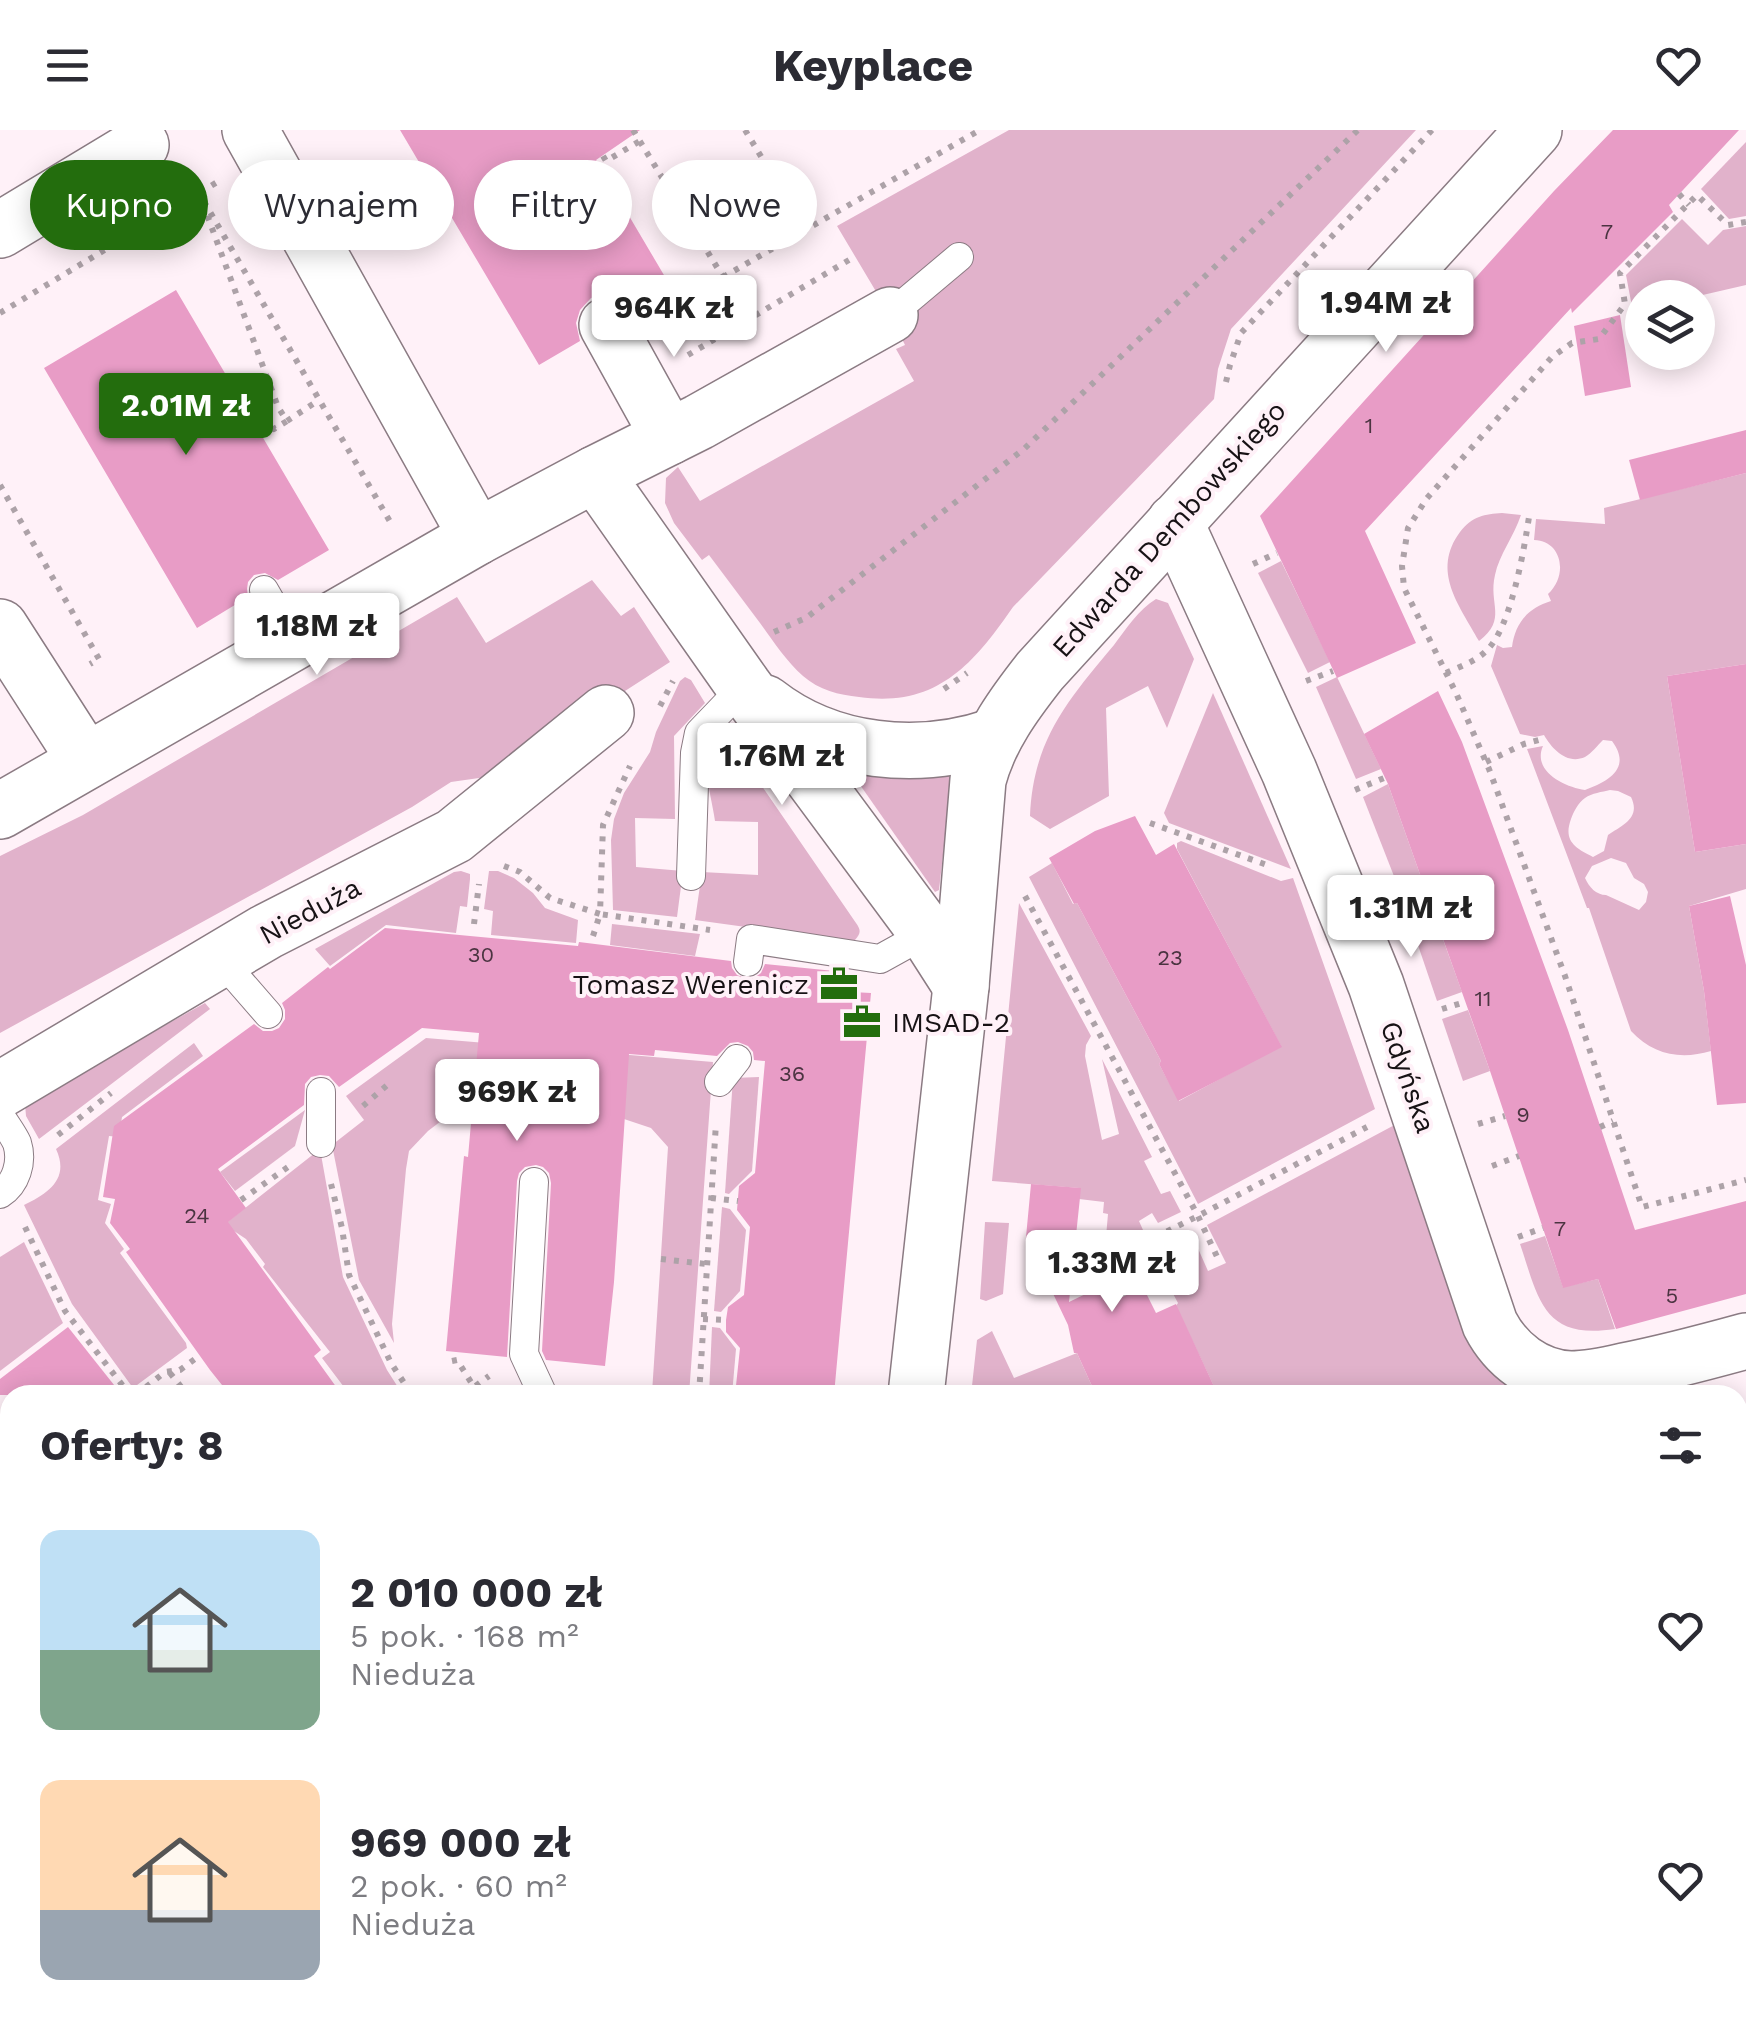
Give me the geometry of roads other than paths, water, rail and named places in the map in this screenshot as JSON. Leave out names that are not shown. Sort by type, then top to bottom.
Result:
[{"type":"street","name":"Edwarda Dembowskiego","points":[[917,1385],[962,986],[978,780],[984,757],[1040,671],[1534,130]]},
{"type":"street","points":[[257,142],[478,537]]},
{"type":"street","points":[[0,230],[141,145]]},
{"type":"street","points":[[0,811],[478,537],[890,315]]},
{"type":"street","points":[[607,325],[669,437]]},
{"type":"street","points":[[594,474],[671,583],[714,671],[927,933],[962,986]]},
{"type":"street","name":"Gdyńska","points":[[1175,522],[1281,754],[1369,968],[1499,1341],[1528,1366],[1570,1378],[1655,1365],[1746,1341]]},
{"type":"street","points":[[0,627],[86,761]]},
{"type":"street","points":[[714,671],[794,722],[867,747],[916,752],[961,746],[995,736]]},
{"type":"street","name":"Nieduża","points":[[0,1090],[266,932],[454,836],[630,715]]},
{"type":"lane","points":[[890,315],[959,257]]},
{"type":"lane","points":[[264,590],[294,642]]},
{"type":"lane","points":[[692,876],[695,754],[714,671]]},
{"type":"lane","points":[[748,962],[751,938],[880,959],[927,933]]},
{"type":"lane","points":[[220,960],[268,1014]]},
{"type":"lane","points":[[719,1082],[737,1058]]},
{"type":"lane","points":[[321,1092],[321,1142]]},
{"type":"lane","points":[[0,1115],[17,1144],[19,1161],[15,1179],[4,1192]]},
{"type":"lane","points":[[534,1182],[524,1354],[538,1385]]},
{"type":"place","name":"Tomasz Werenicz","points":[[839,984]]},
{"type":"place","name":"IMSAD-2","points":[[862,1022]]}]
